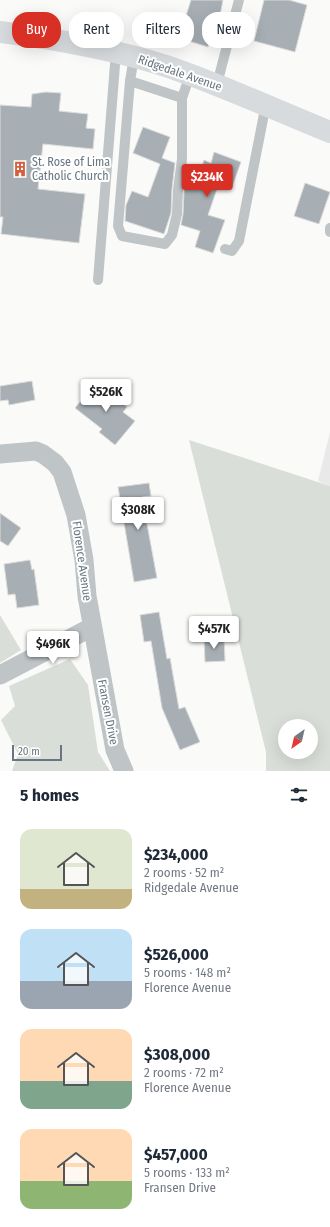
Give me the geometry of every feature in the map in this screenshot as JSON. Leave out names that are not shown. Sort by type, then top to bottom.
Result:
[{"type":"main road","name":"Ridgedale Avenue","points":[[0,32],[43,37],[125,54],[217,84],[330,132]]},
{"type":"street","name":"Florence Avenue","points":[[0,454],[36,451],[55,463],[62,472],[76,515],[84,560],[87,596],[92,627]]},
{"type":"street","points":[[0,675],[92,627]]},
{"type":"street","name":"Fransen Drive","points":[[92,627],[115,750],[124,771]]},
{"type":"lane","points":[[217,84],[239,0]]},
{"type":"lane","points":[[125,54],[130,80],[118,226],[122,236],[164,244],[172,235],[177,214],[182,159],[182,98],[190,75]]},
{"type":"lane","points":[[98,280],[125,54]]},
{"type":"lane","points":[[130,80],[182,98]]},
{"type":"lane","points":[[225,249],[232,251],[239,240],[266,104]]},
{"type":"shaded area","points":[[330,432],[330,486],[318,481]]},
{"type":"shaded area","points":[[189,440],[330,486],[330,771],[266,771],[266,752]]},
{"type":"shaded area","points":[[0,615],[21,650],[0,663]]},
{"type":"shaded area","points":[[70,659],[88,685],[98,752],[110,771],[12,771],[18,754],[1,720],[15,706],[9,686]]},
{"type":"building","points":[[191,0],[223,0],[221,12],[202,12],[202,45],[194,43],[194,12],[187,12]]},
{"type":"building","points":[[264,0],[289,0],[307,5],[295,52],[255,41]]},
{"type":"building","name":"St. Rose of Lima Catholic Church","points":[[46,92],[61,93],[59,111],[88,114],[86,128],[95,129],[93,149],[43,144],[38,189],[85,194],[79,243],[1,234],[3,217],[0,217],[0,105],[31,107],[32,94]]},
{"type":"building","points":[[143,127],[170,137],[162,158],[175,163],[171,213],[164,234],[125,221],[126,205],[132,191],[148,197],[160,164],[133,153]]},
{"type":"building","points":[[214,152],[241,162],[231,190],[218,186],[208,215],[225,220],[213,253],[195,247],[200,231],[181,225],[187,168],[200,172],[204,160],[211,163]]},
{"type":"building","points":[[305,183],[330,192],[319,224],[294,216]]},
{"type":"building","points":[[32,381],[35,400],[9,405],[8,400],[0,401],[0,386]]},
{"type":"building","points":[[96,382],[127,407],[123,412],[135,421],[115,445],[99,432],[102,429],[75,408]]},
{"type":"building","points":[[149,483],[151,496],[142,497],[157,578],[134,582],[118,487]]},
{"type":"building","points":[[0,513],[21,528],[8,546],[0,541]]},
{"type":"building","points":[[30,560],[32,570],[34,569],[39,605],[17,608],[15,594],[8,595],[4,564]]},
{"type":"building","points":[[159,612],[167,659],[170,658],[179,709],[185,707],[200,742],[180,750],[162,708],[151,641],[144,642],[140,615]]},
{"type":"building","points":[[224,637],[225,661],[205,662],[204,638]]},
{"type":"place","name":"St. Rose of Lima Catholic Church","points":[[20,169]]}]
